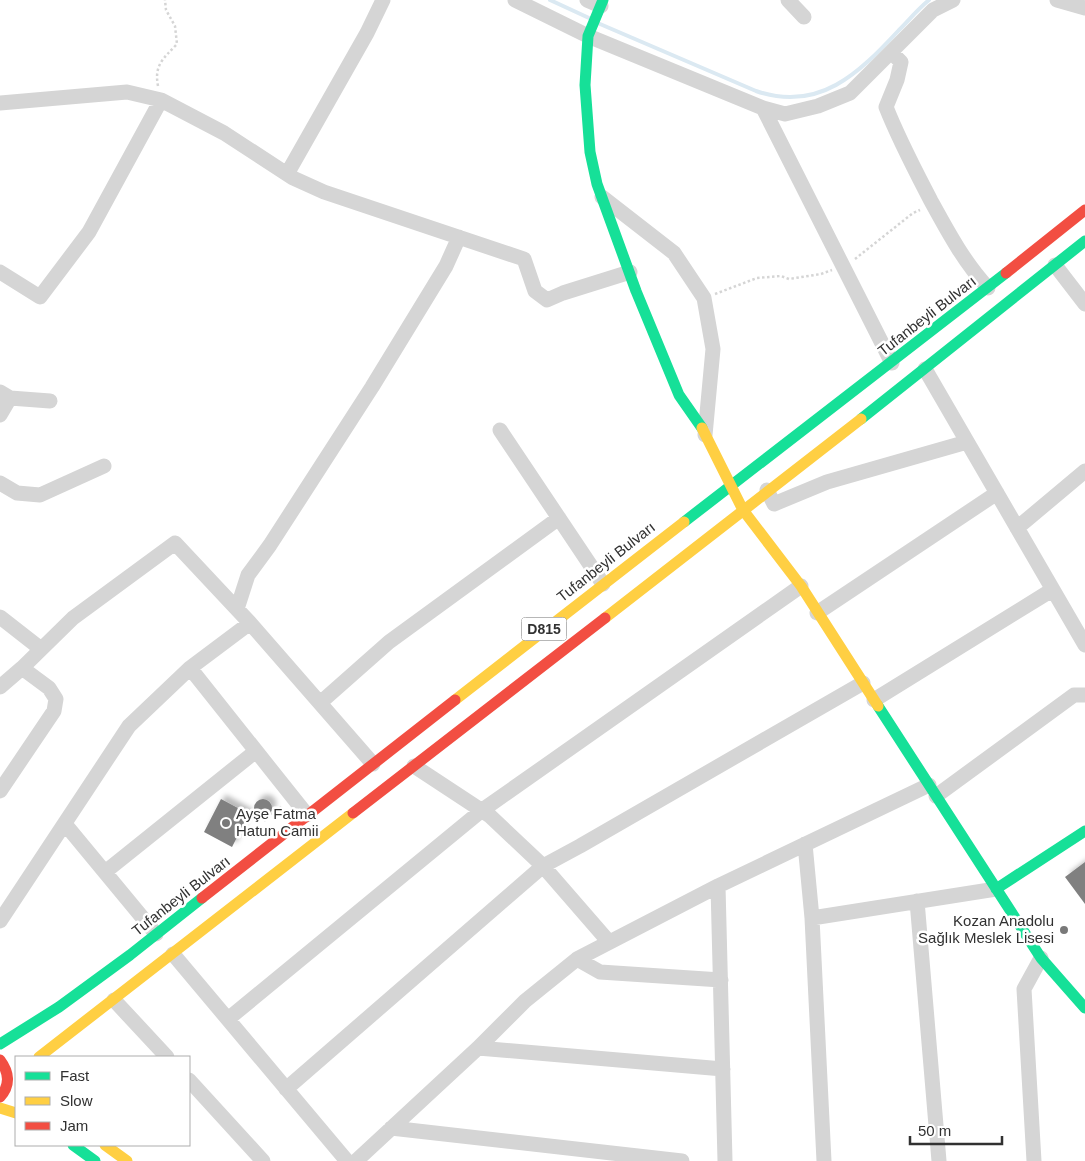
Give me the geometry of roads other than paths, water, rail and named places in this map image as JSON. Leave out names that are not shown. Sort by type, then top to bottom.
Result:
[{"type":"main road","points":[[597,2],[589,33],[585,85],[590,142],[597,184],[679,395],[705,435],[743,510],[801,586],[1041,958],[1085,1008]]},
{"type":"main road","name":"Tufanbeyli Bulvarı","points":[[0,1044],[60,1007],[156,934],[603,584],[892,363],[1085,210]]},
{"type":"main road","name":"D815","points":[[41,1056],[925,369],[1085,241]]},
{"type":"main road","points":[[996,888],[1085,830]]},
{"type":"main road","points":[[0,1060],[7,1069],[12,1081],[0,1097]]},
{"type":"main road","points":[[0,1108],[15,1113]]},
{"type":"main road","points":[[74,1146],[95,1161]]},
{"type":"main road","points":[[105,1146],[127,1161]]},
{"type":"street","points":[[287,174],[367,33],[383,0]]},
{"type":"street","points":[[515,0],[763,108],[785,114],[818,106],[850,93],[933,10],[953,0]]},
{"type":"street","points":[[788,0],[804,17]]},
{"type":"street","points":[[1057,0],[1085,8]]},
{"type":"street","points":[[892,53],[901,62],[897,80],[886,107],[902,146],[952,240],[971,270],[988,288]]},
{"type":"street","points":[[0,103],[126,92],[160,100],[224,133],[287,174],[324,192],[524,259],[535,291],[547,300],[563,293],[630,272]]},
{"type":"street","points":[[0,272],[40,297],[89,232],[160,100]]},
{"type":"street","points":[[763,108],[892,363]]},
{"type":"street","points":[[602,197],[674,253],[704,298],[713,349],[705,435]]},
{"type":"street","points":[[237,609],[248,574],[275,537],[372,387],[446,266],[459,237]]},
{"type":"street","points":[[1055,265],[1085,304]]},
{"type":"street","points":[[925,369],[1085,645]]},
{"type":"street","points":[[0,415],[5,395],[50,401]]},
{"type":"street","points":[[500,430],[603,584]]},
{"type":"street","points":[[768,490],[774,504],[827,482],[968,442]]},
{"type":"street","points":[[0,483],[17,492],[40,495],[104,466]]},
{"type":"street","points":[[1017,528],[1085,471]]},
{"type":"street","points":[[817,613],[997,493]]},
{"type":"street","points":[[320,703],[389,642],[559,518]]},
{"type":"street","points":[[0,687],[73,618],[175,543],[250,623],[373,764]]},
{"type":"street","points":[[228,1019],[481,811],[801,586]]},
{"type":"street","points":[[874,700],[1052,590]]},
{"type":"street","points":[[0,617],[41,649]]},
{"type":"street","points":[[0,921],[130,726],[190,668],[250,623]]},
{"type":"street","points":[[0,791],[54,711],[56,698],[49,688],[22,668]]},
{"type":"street","points":[[190,668],[307,815]]},
{"type":"street","points":[[286,1089],[543,866],[597,837],[863,683]]},
{"type":"street","points":[[356,1161],[478,1048],[525,1001],[577,958],[805,844],[932,790],[1074,695],[1085,695]]},
{"type":"street","points":[[105,872],[256,751]]},
{"type":"street","points":[[414,766],[490,816],[543,866],[609,942]]},
{"type":"street","points":[[65,824],[156,934]]},
{"type":"street","points":[[805,844],[812,918],[824,1161]]},
{"type":"street","points":[[718,886],[725,1161]]},
{"type":"street","points":[[812,918],[996,888]]},
{"type":"street","points":[[916,901],[939,1161]]},
{"type":"street","points":[[173,954],[347,1161]]},
{"type":"street","points":[[577,958],[600,972],[721,980]]},
{"type":"street","points":[[1034,1161],[1024,989],[1041,958]]},
{"type":"street","points":[[114,1000],[166,1056]]},
{"type":"street","points":[[478,1048],[723,1069]]},
{"type":"street","points":[[190,1081],[263,1161]]},
{"type":"street","points":[[391,1128],[682,1161]]},
{"type":"waterway","points":[[550,0],[589,18]]},
{"type":"waterway","points":[[600,24],[756,91],[779,96],[799,97],[818,93],[836,85],[853,74],[869,61],[929,0]]},
{"type":"place","name":"Ayşe Fatma Hatun Camii","points":[[226,823]]},
{"type":"place","name":"Kozan Anadolu Sağlık Meslek Lisesi","points":[[1064,930]]}]
